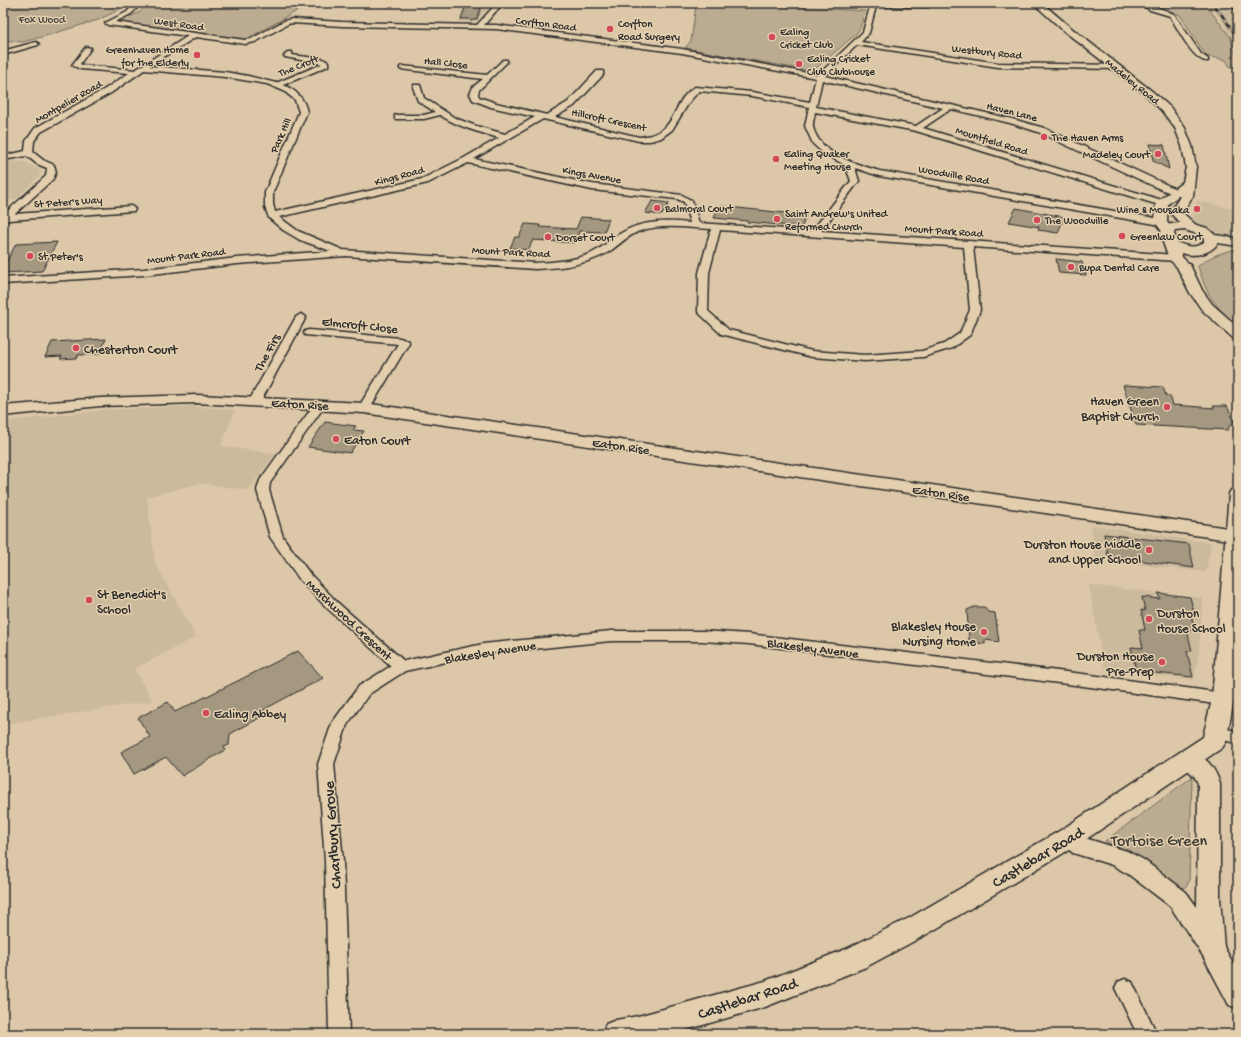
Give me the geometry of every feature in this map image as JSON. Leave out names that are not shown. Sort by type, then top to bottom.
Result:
[{"type":"main road","points":[[1166,232],[1175,227],[1193,228],[1202,231],[1211,238],[1238,242]]},
{"type":"main road","points":[[1166,232],[1179,248],[1199,251]]},
{"type":"main road","points":[[1166,232],[1179,261],[1195,290],[1207,307],[1221,322],[1238,335]]},
{"type":"main road","points":[[1179,261],[1190,260],[1199,251],[1212,243],[1211,238]]},
{"type":"main road","name":"Castlebar Road","points":[[631,1033],[765,994],[856,958],[920,925],[1070,837],[1188,758],[1227,735],[1223,699],[1238,494]]},
{"type":"street","name":"West Road","points":[[139,3],[129,12],[108,23],[248,42]]},
{"type":"street","points":[[480,25],[500,3]]},
{"type":"street","name":"Madeley Road","points":[[1037,3],[1067,29],[1150,94],[1166,109],[1180,128],[1187,146],[1190,167],[1190,183],[1187,196],[1179,208],[1178,215],[1193,228]]},
{"type":"street","points":[[1142,3],[1152,10],[1172,15],[1198,56],[1206,60]]},
{"type":"street","points":[[820,77],[866,33],[874,4],[926,7]]},
{"type":"street","name":"Corfton Road","points":[[248,42],[253,41],[286,22],[292,21],[357,24],[480,25],[682,51],[820,77]]},
{"type":"street","name":"Montpelier Road","points":[[29,154],[28,145],[31,137],[38,130],[96,98],[169,50],[195,35]]},
{"type":"street","name":"Westbury Road","points":[[856,43],[998,65],[1116,67]]},
{"type":"street","points":[[3,53],[36,44]]},
{"type":"street","name":"Park Hill","points":[[88,48],[76,65],[80,67],[240,76],[277,85],[290,91],[298,97],[302,104],[303,112],[269,192],[268,205],[272,216]]},
{"type":"street","name":"The Croft","points":[[277,85],[326,65],[323,61],[287,56],[290,53]]},
{"type":"street","name":"Hillcroft Crescent","points":[[505,61],[476,89],[474,94],[476,98],[494,105],[639,139],[657,138],[665,134],[688,99],[698,89],[752,94],[813,107]]},
{"type":"street","name":"Hall Close","points":[[402,68],[488,77]]},
{"type":"street","name":"Kings Road","points":[[272,216],[413,185],[425,181],[571,104],[600,73]]},
{"type":"street","name":"Haven Lane","points":[[820,77],[1041,130],[1094,153],[1163,187],[1187,196]]},
{"type":"street","name":"Woodville Road","points":[[820,77],[817,83],[809,126],[817,144],[826,152],[850,164],[866,170],[1166,232]]},
{"type":"street","points":[[417,87],[421,99],[439,113],[460,124],[506,137]]},
{"type":"street","name":"Mountfield Road","points":[[813,107],[917,129],[1162,203]]},
{"type":"street","points":[[917,129],[949,107]]},
{"type":"street","points":[[398,117],[424,117],[439,113]]},
{"type":"street","points":[[3,158],[29,154],[40,162],[51,167],[52,172],[50,177],[5,219]]},
{"type":"street","name":"Kings Avenue","points":[[467,160],[592,187],[679,197],[688,201],[695,225]]},
{"type":"street","points":[[850,164],[855,180]]},
{"type":"street","points":[[814,234],[855,180],[866,170]]},
{"type":"street","points":[[1166,232],[1162,203],[1190,183]]},
{"type":"street","name":"St Peter's Way","points":[[5,219],[130,209]]},
{"type":"street","points":[[272,216],[297,235],[346,253]]},
{"type":"street","name":"Mount Park Road","points":[[3,281],[144,272],[236,261],[346,253],[535,266],[560,265],[582,260],[603,252],[623,236],[641,227],[671,224],[968,244],[1179,261]]},
{"type":"street","points":[[716,227],[704,274],[703,312],[725,332],[812,354],[858,357],[923,354],[948,346],[965,335],[975,310],[968,244]]},
{"type":"street","points":[[311,255],[316,249],[316,243]]},
{"type":"street","name":"The Firs","points":[[255,401],[301,317]]},
{"type":"street","name":"Elmcroft Close","points":[[309,333],[400,341],[404,343],[364,408]]},
{"type":"street","name":"Eaton Rise","points":[[3,411],[100,402],[197,399],[320,404],[364,408],[1235,535]]},
{"type":"street","name":"Marchwood Crescent","points":[[320,404],[264,483],[263,490],[277,537],[305,577],[333,606],[402,667]]},
{"type":"street","name":"Blakesley Avenue","points":[[402,667],[483,649],[611,636],[702,636],[749,639],[1083,680],[1223,699]]},
{"type":"street","name":"Charlbury Grove","points":[[339,1034],[334,861],[326,764],[340,723],[364,690],[402,667]]},
{"type":"street","points":[[1188,758],[1206,773],[1209,784],[1208,898],[1212,948]]},
{"type":"street","points":[[1070,837],[1081,846],[1119,858],[1136,867],[1178,899],[1212,948],[1238,997]]},
{"type":"street","points":[[1178,899],[1195,901],[1208,898]]},
{"type":"street","points":[[1125,988],[1147,1034]]},
{"type":"shaded area","points":[[465,3],[493,3],[476,22],[458,22]]},
{"type":"shaded area","points":[[1207,3],[1238,3],[1238,60],[1223,22]]},
{"type":"shaded area","points":[[3,161],[24,162],[41,170],[40,175],[15,200],[3,200]]},
{"type":"shaded area","points":[[1197,201],[1238,209],[1238,239],[1209,232],[1190,221]]},
{"type":"shaded area","name":"St Benedict's School","points":[[191,406],[235,410],[221,446],[276,454],[248,490],[200,483],[147,497],[155,563],[196,637],[134,669],[153,701],[3,724],[3,422],[103,410]]},
{"type":"shaded area","name":"Durston House School","points":[[1091,525],[1211,543],[1206,572],[1095,560]]},
{"type":"shaded area","name":"Durston House School","points":[[1089,585],[1203,598],[1199,653],[1194,680],[1104,669]]},
{"type":"green space","name":"Fox Wood","points":[[3,3],[127,3],[117,11],[98,20],[23,42],[3,40]]},
{"type":"green space","points":[[148,3],[311,3],[247,39],[243,39],[121,23],[120,21],[140,12]]},
{"type":"green space","name":"Ealing Cricket Club","points":[[729,3],[865,11],[860,28],[856,34],[814,70],[805,70],[685,48],[691,41],[696,5],[714,6]]},
{"type":"green space","points":[[1149,3],[1205,3],[1211,7],[1210,10],[1231,38],[1233,48],[1238,59],[1238,67],[1230,67],[1226,60],[1206,56],[1180,15],[1156,8]]},
{"type":"green space","points":[[1238,249],[1238,326],[1212,300],[1198,266],[1216,255]]},
{"type":"green space","name":"Tortoise Green","points":[[1192,777],[1189,882],[1185,888],[1177,886],[1105,841]]},
{"type":"building","points":[[466,5],[482,5],[477,19],[471,21],[469,19],[461,19]]},
{"type":"building","name":"Madeley Court","points":[[1150,144],[1164,145],[1169,169],[1153,161]]},
{"type":"building","name":"Balmoral Court","points":[[652,201],[669,203],[662,215],[645,213]]},
{"type":"building","name":"Saint Andrew's United Reformed Church","points":[[719,206],[806,215],[802,227],[747,222],[714,218]]},
{"type":"building","name":"The Woodville","points":[[1016,208],[1064,217],[1058,233],[1038,230],[1039,227],[1009,222]]},
{"type":"building","name":"Dorset Court","points":[[581,217],[609,219],[604,232],[579,231],[575,243],[533,240],[528,250],[510,248],[515,237],[519,237],[525,224],[540,225],[539,227],[576,229]]},
{"type":"building","name":"St Peter's","points":[[57,242],[42,271],[3,273],[3,268],[16,244]]},
{"type":"building","name":"Bupa Dental Care","points":[[1056,259],[1082,262],[1086,275],[1059,273]]},
{"type":"building","name":"Chesterton Court","points":[[106,339],[99,354],[78,355],[77,358],[60,359],[62,356],[45,357],[52,342]]},
{"type":"building","name":"Haven Green Baptist Church","points":[[1123,385],[1163,387],[1166,396],[1170,396],[1173,405],[1214,408],[1213,406],[1227,406],[1235,423],[1230,425],[1228,430],[1136,425]]},
{"type":"building","name":"Eaton Court","points":[[325,422],[356,426],[353,430],[364,431],[350,453],[308,447]]},
{"type":"building","name":"Durston House Middle and Upper School","points":[[1104,534],[1189,544],[1194,568],[1108,556]]},
{"type":"building","points":[[1158,593],[1190,597],[1194,612],[1190,611],[1195,631],[1187,630],[1192,651],[1187,651],[1193,677],[1136,671],[1131,647],[1143,648],[1139,630],[1145,630],[1141,610],[1145,611],[1142,597],[1160,599]]},
{"type":"building","name":"Blakesley House Nursing Home","points":[[974,607],[984,607],[988,612],[995,613],[999,642],[985,640],[985,644],[969,642],[967,610]]},
{"type":"building","name":"Ealing Abbey","points":[[298,651],[323,678],[263,710],[265,715],[230,734],[229,745],[224,747],[225,750],[182,776],[166,757],[134,774],[121,752],[150,737],[138,718],[168,702],[175,712]]},
{"type":"railway","points":[[1211,3],[1219,11],[1238,38]]},
{"type":"railway","points":[[1230,3],[1238,13]]},
{"type":"place","name":"Corfton Road Surgery","points":[[610,29]]},
{"type":"place","name":"Ealing Cricket Club","points":[[772,37]]},
{"type":"place","name":"Greenhaven Home for the Elderly","points":[[197,55]]},
{"type":"place","name":"Ealing Cricket Club Clubhouse","points":[[799,64]]},
{"type":"place","name":"The Haven Arms","points":[[1044,137]]},
{"type":"place","name":"Madeley Court","points":[[1158,154]]},
{"type":"place","name":"Ealing Quaker Meeting House","points":[[776,159]]},
{"type":"place","name":"Balmoral Court","points":[[657,208]]},
{"type":"place","name":"Wine & Mousaka","points":[[1197,209]]},
{"type":"place","name":"Saint Andrew's United Reformed Church","points":[[777,219]]},
{"type":"place","name":"The Woodville","points":[[1037,220]]},
{"type":"place","name":"Greenlaw Court","points":[[1122,236]]},
{"type":"place","name":"Dorset Court","points":[[548,237]]},
{"type":"place","name":"St Peter's","points":[[30,256]]},
{"type":"place","name":"Bupa Dental Care","points":[[1071,267]]},
{"type":"place","name":"Chesterton Court","points":[[76,348]]},
{"type":"place","name":"Haven Green Baptist Church","points":[[1167,407]]},
{"type":"place","name":"Eaton Court","points":[[336,439]]},
{"type":"place","name":"Durston House Middle and Upper School","points":[[1149,550]]},
{"type":"place","name":"St Benedict's School","points":[[89,600]]},
{"type":"place","name":"Durston House School","points":[[1149,619]]},
{"type":"place","name":"Blakesley House Nursing Home","points":[[984,632]]},
{"type":"place","name":"Durston House Pre-Prep","points":[[1162,662]]},
{"type":"place","name":"Ealing Abbey","points":[[206,713]]}]
